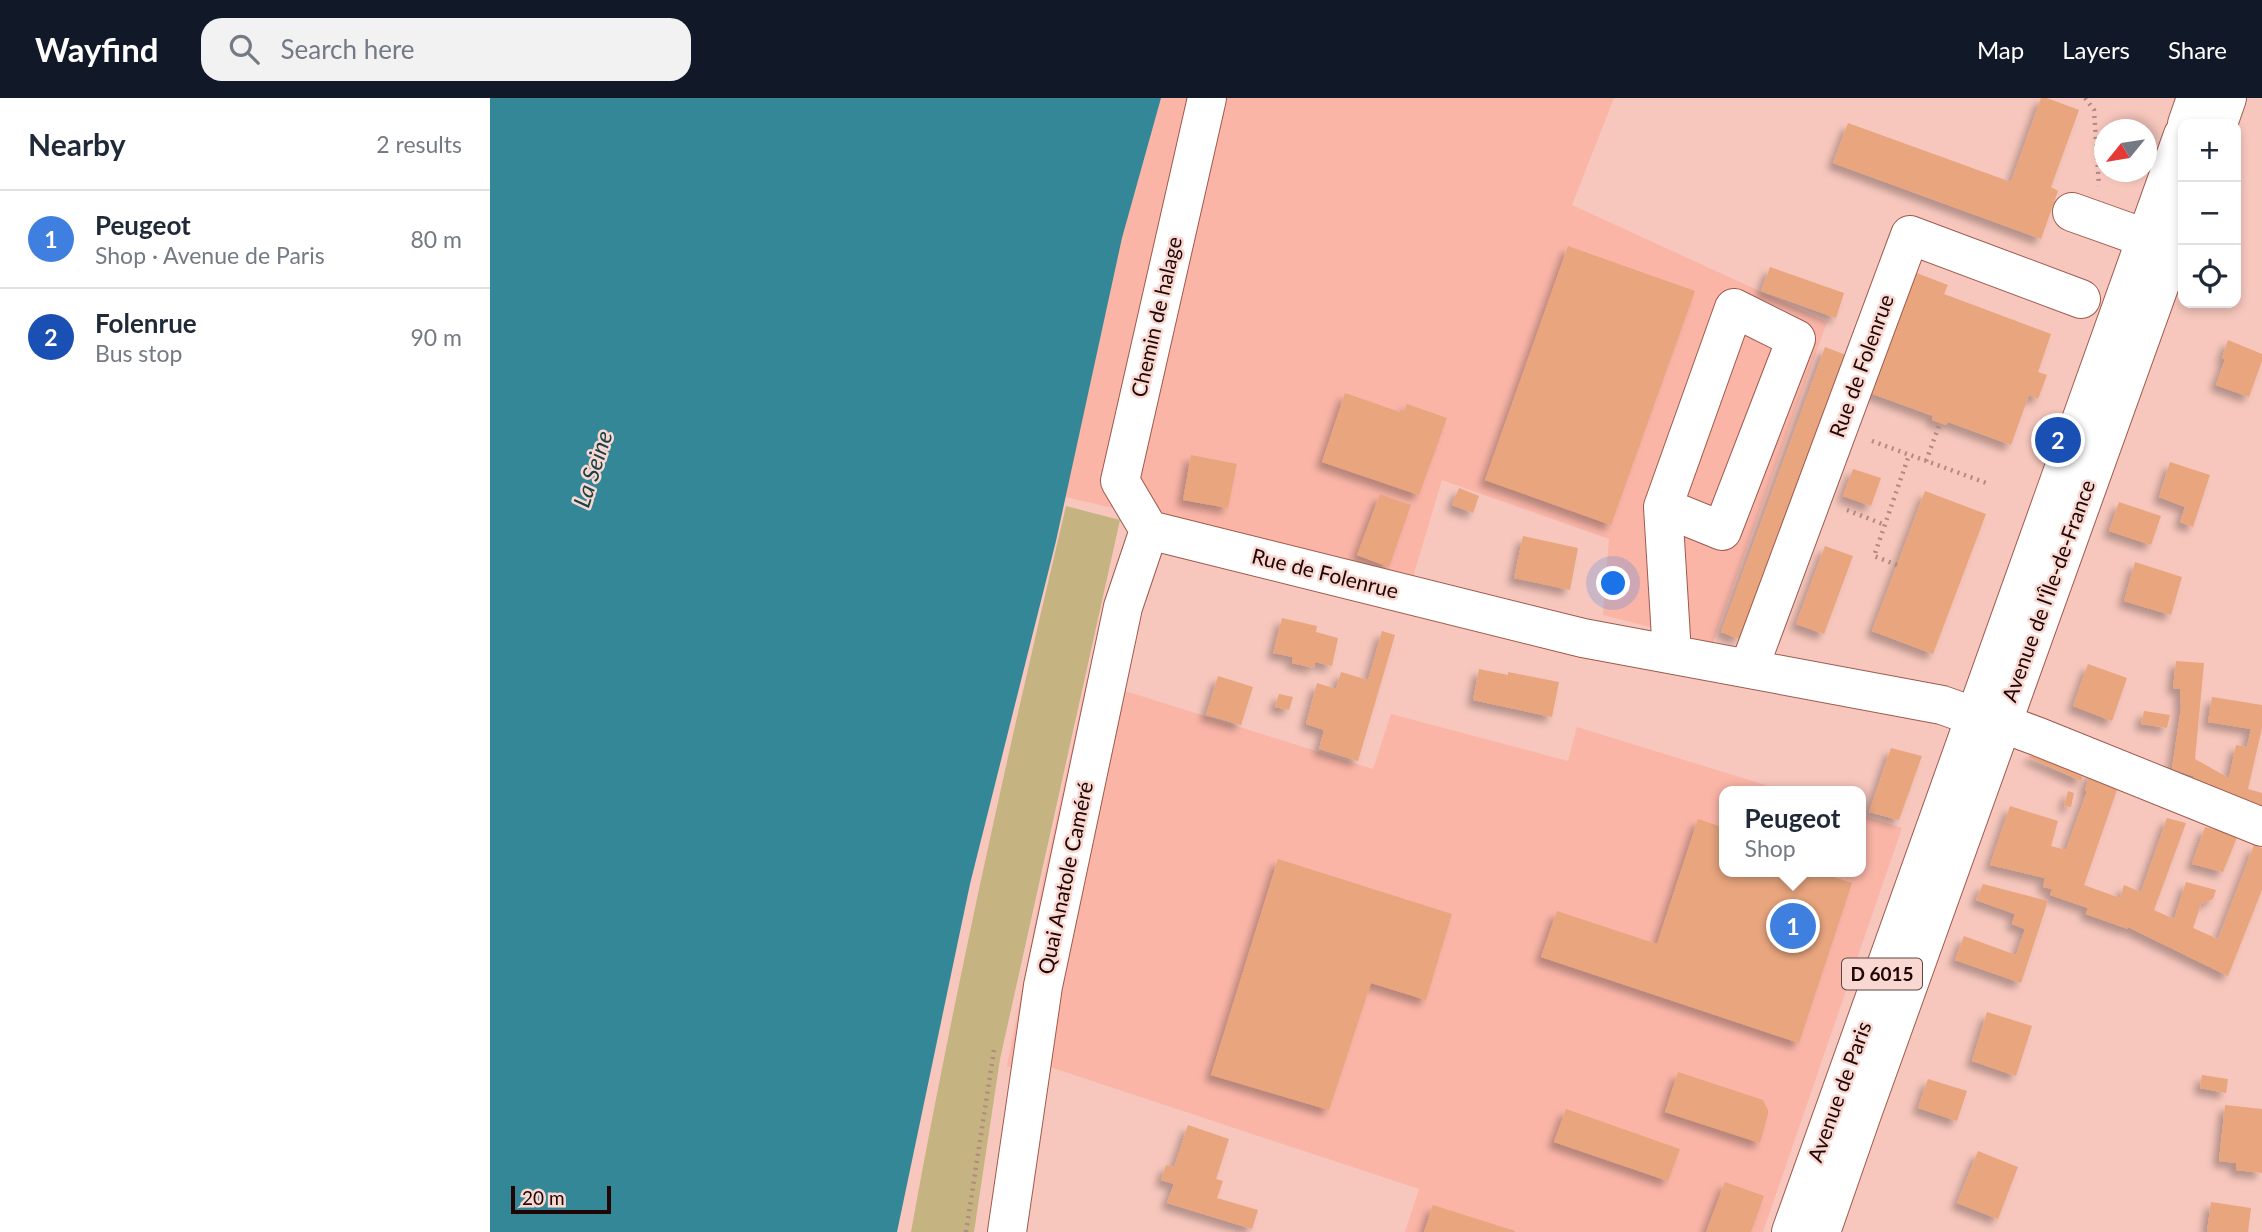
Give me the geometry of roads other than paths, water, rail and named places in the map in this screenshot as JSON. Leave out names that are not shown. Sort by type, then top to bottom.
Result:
[{"type":"street","name":"Chemin de halage","points":[[1149,530],[1120,481],[1207,98]]},
{"type":"street","points":[[2189,119],[2196,98]]},
{"type":"street","points":[[2220,119],[2227,98]]},
{"type":"street","name":"Avenue de l'Île-de-France","points":[[1988,721],[2168,235],[2178,168]]},
{"type":"street","points":[[2084,217],[2168,235]]},
{"type":"street","name":"Rue de Folenrue","points":[[1749,668],[1910,235],[2081,299]]},
{"type":"street","points":[[1663,507],[1722,531],[1796,339],[1734,308],[1663,507],[1672,654]]},
{"type":"street","name":"Rue de Folenrue","points":[[1149,530],[1583,638],[1942,705],[2039,737],[2262,827]]},
{"type":"street","name":"Quai Anatole Caméré","points":[[1007,1232],[1043,986],[1124,607],[1149,530]]},
{"type":"street","name":"Avenue de Paris","points":[[1791,1232],[1988,721]]},
{"type":"street","name":"Avenue de Paris","points":[[1821,1232],[1988,721]]},
{"type":"water","name":"La Seine","points":[[490,98],[1161,98],[1122,238],[1056,541],[970,884],[897,1232],[490,1232]]},
{"type":"place","name":"Folenrue","points":[[2058,440]]},
{"type":"place","name":"Peugeot","points":[[1793,926]]}]
